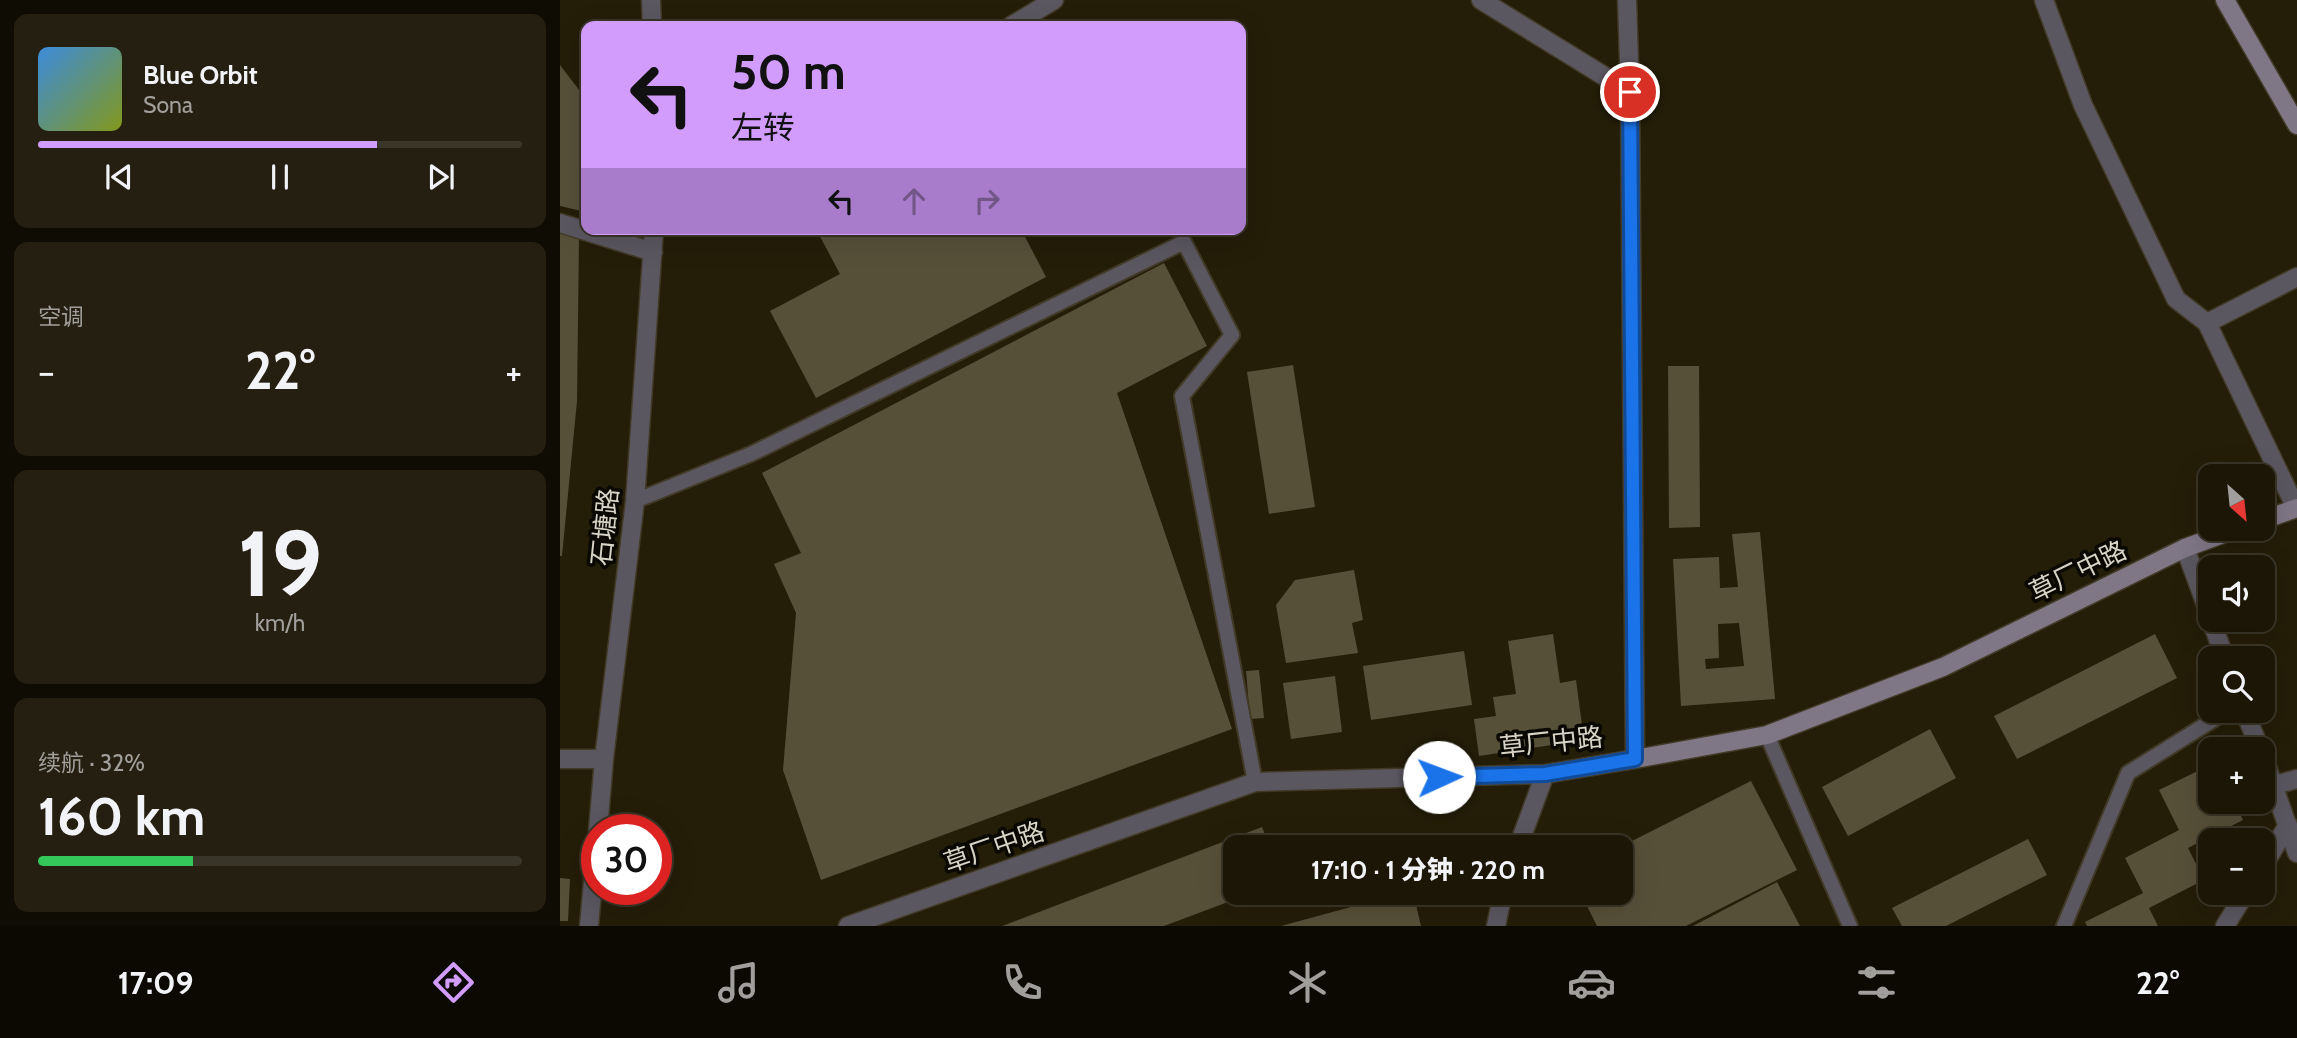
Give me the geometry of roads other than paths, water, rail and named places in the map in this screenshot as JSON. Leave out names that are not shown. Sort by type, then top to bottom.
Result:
[{"type":"street","points":[[651,0],[652,21]]},
{"type":"street","points":[[1019,21],[1054,0]]},
{"type":"street","points":[[1481,0],[1630,92]]},
{"type":"street","points":[[1627,0],[1635,759]]},
{"type":"street","points":[[2044,0],[2083,105],[2176,299],[2207,323],[2296,508],[2275,516]]},
{"type":"street","points":[[2225,0],[2297,125]]},
{"type":"street","points":[[560,223],[581,230]]},
{"type":"street","points":[[598,235],[653,252]]},
{"type":"street","name":"石塘路","points":[[599,814],[635,501],[654,235]]},
{"type":"street","points":[[2207,323],[2297,277]]},
{"type":"street","name":"草厂中路","points":[[848,926],[1255,782],[1545,774],[1767,735],[1943,667],[2204,541]]},
{"type":"street","points":[[2185,548],[2198,583]]},
{"type":"street","points":[[560,759],[604,759]]},
{"type":"street","points":[[1522,835],[1545,774]]},
{"type":"street","points":[[2297,779],[2275,785],[2297,853]]},
{"type":"street","points":[[2275,846],[2288,825]]},
{"type":"street","points":[[589,926],[591,905]]},
{"type":"street","points":[[1496,926],[1500,905]]},
{"type":"street","points":[[2225,926],[2238,905]]},
{"type":"lane","points":[[635,501],[751,454],[1184,242],[1232,335],[1182,396],[1255,782]]},
{"type":"lane","points":[[2064,926],[2128,773],[2208,723]]},
{"type":"lane","points":[[1767,735],[1850,926]]}]
